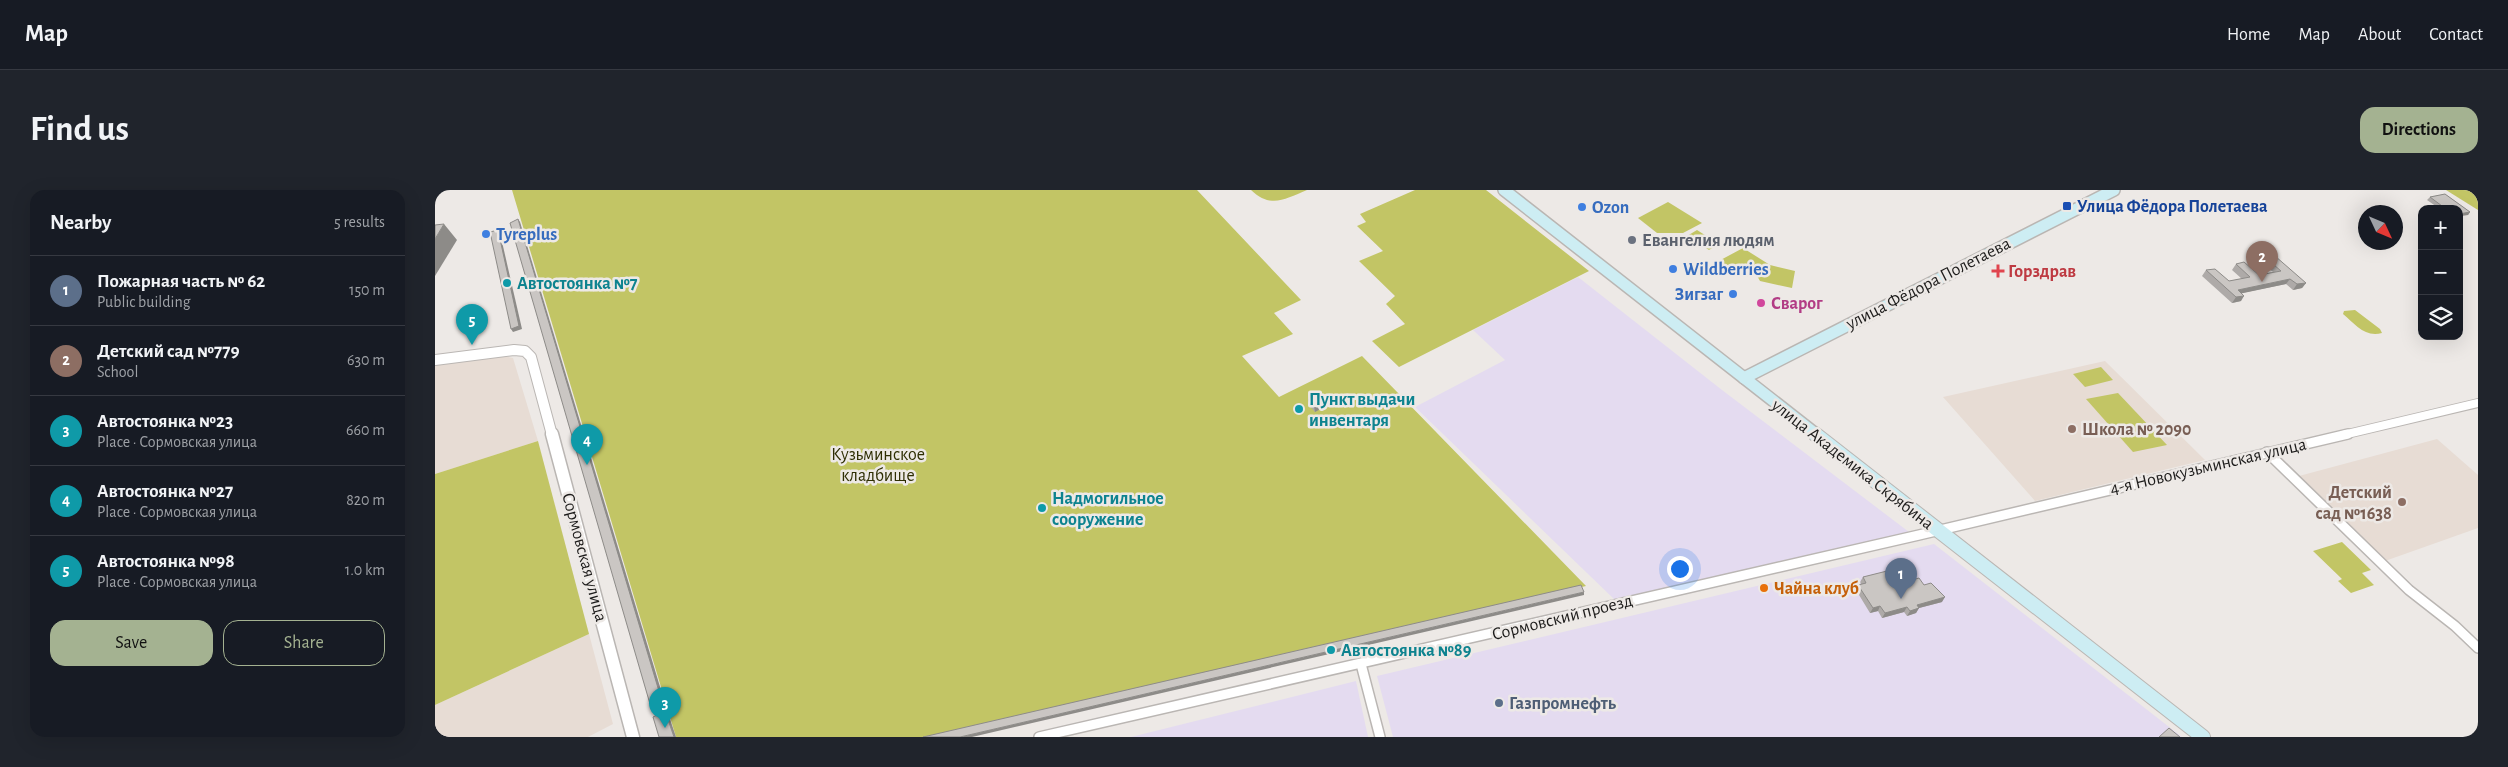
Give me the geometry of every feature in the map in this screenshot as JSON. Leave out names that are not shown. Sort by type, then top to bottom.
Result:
[{"type":"main road","name":"улица Академика Скрябина","points":[[1504,190],[2203,737]]},
{"type":"main road","name":"улица Фёдора Полетаева","points":[[1743,378],[2114,190]]},
{"type":"street","name":"Сормовская улица","points":[[435,360],[514,350],[525,351],[531,357],[633,737]]},
{"type":"street","name":"4-я Новокузьминская улица","points":[[1938,530],[2478,403]]},
{"type":"street","points":[[2267,452],[2409,590],[2455,626],[2478,648]]},
{"type":"street","name":"Сормовский проезд","points":[[1039,737],[1938,530]]},
{"type":"street","points":[[1361,664],[1380,737]]},
{"type":"shaded area","points":[[1578,277],[1722,390],[1909,532],[1615,600],[1415,407],[1505,360],[1473,330]]},
{"type":"shaded area","points":[[504,356],[513,358],[538,441],[435,474],[435,364]]},
{"type":"shaded area","name":"Школа № 2090","points":[[2105,361],[2205,460],[2035,501],[1943,397]]},
{"type":"shaded area","name":"Детский сад №1638","points":[[2437,439],[2478,475],[2478,528],[2385,561],[2299,476]]},
{"type":"shaded area","points":[[1934,544],[2182,737],[1393,737],[1377,676]]},
{"type":"shaded area","points":[[589,634],[613,724],[588,737],[435,737],[435,705]]},
{"type":"shaded area","points":[[1356,681],[1368,737],[1131,737]]},
{"type":"green space","name":"Кузьминское кладбище","points":[[512,190],[1197,190],[1301,300],[1274,313],[1293,334],[1242,356],[1279,397],[1362,356],[1586,586],[937,737],[676,737]]},
{"type":"green space","points":[[1251,190],[1307,190],[1285,199],[1272,201],[1258,196]]},
{"type":"green space","points":[[1415,190],[1486,190],[1589,271],[1399,367],[1372,341],[1405,324],[1386,304],[1395,296],[1359,261],[1383,251],[1357,226],[1366,222],[1360,214]]},
{"type":"green space","points":[[2446,190],[2478,190],[2478,210]]},
{"type":"green space","points":[[1668,202],[1702,223],[1683,233],[1657,233],[1638,218]]},
{"type":"green space","points":[[1697,230],[1719,244],[1709,250],[1687,236]]},
{"type":"green space","points":[[1743,248],[1770,265],[1795,271],[1792,288],[1760,281],[1752,267],[1743,268],[1749,277],[1730,273],[1715,263]]},
{"type":"green space","points":[[2355,310],[2380,329],[2382,333],[2370,334],[2365,332],[2343,314],[2344,311]]},
{"type":"green space","points":[[2101,367],[2113,380],[2085,387],[2073,374]]},
{"type":"green space","points":[[2118,393],[2167,445],[2133,452],[2086,399]]},
{"type":"green space","points":[[538,441],[589,634],[435,705],[435,474]]},
{"type":"green space","points":[[2342,542],[2371,570],[2362,573],[2374,585],[2351,593],[2338,581],[2342,579],[2313,551]]},
{"type":"building","points":[[2445,194],[2460,205],[2441,205],[2430,197]]},
{"type":"building","points":[[2463,207],[2470,212],[2463,213]]},
{"type":"building","points":[[518,219],[661,698],[650,704],[510,223]]},
{"type":"building","points":[[444,224],[435,239],[435,225]]},
{"type":"building","name":"Автостоянка №7","points":[[498,230],[519,326],[511,329],[490,232]]},
{"type":"building","points":[[2275,256],[2306,283],[2297,284],[2290,279],[2238,290],[2244,296],[2236,297],[2206,270],[2215,269],[2229,281],[2250,277],[2236,264],[2244,262],[2259,275],[2281,271],[2266,258]]},
{"type":"building","points":[[1318,395],[1324,401],[1314,406],[1308,400]]},
{"type":"building","points":[[1895,569],[1899,575],[1907,573],[1912,580],[1919,578],[1924,585],[1931,583],[1945,597],[1917,605],[1919,608],[1910,611],[1907,607],[1885,613],[1880,606],[1873,608],[1858,585],[1866,583],[1863,577]]},
{"type":"building","points":[[1581,585],[1584,592],[960,737],[923,737]]},
{"type":"building","points":[[665,711],[674,737],[659,737],[653,717]]},
{"type":"building","points":[[2169,728],[2180,737],[2159,737]]},
{"type":"place","name":"Улица Фёдора Полетаева","points":[[2067,206]]},
{"type":"place","name":"Ozon","points":[[1582,207]]},
{"type":"place","name":"Tyreplus","points":[[486,234]]},
{"type":"place","name":"Евангелия людям","points":[[1632,240]]},
{"type":"place","name":"Wildberries","points":[[1673,269]]},
{"type":"place","name":"Горздрав","points":[[1998,271]]},
{"type":"place","name":"Детский сад №779","points":[[2262,282]]},
{"type":"place","name":"Автостоянка №7","points":[[507,283]]},
{"type":"place","name":"Зигзаг","points":[[1733,294]]},
{"type":"place","name":"Сварог","points":[[1761,303]]},
{"type":"place","name":"Автостоянка №98","points":[[472,345]]},
{"type":"place","name":"Пункт выдачи инвентаря","points":[[1299,409]]},
{"type":"place","name":"Школа № 2090","points":[[2072,429]]},
{"type":"place","name":"Автостоянка №27","points":[[587,465]]},
{"type":"place","name":"Детский сад №1638","points":[[2402,502]]},
{"type":"place","name":"Надмогильное сооружение","points":[[1042,508]]},
{"type":"place","name":"Чайна клуб","points":[[1764,588]]},
{"type":"place","name":"Пожарная часть № 62","points":[[1901,599]]},
{"type":"place","name":"Автостоянка №89","points":[[1331,650]]},
{"type":"place","name":"Газпромнефть","points":[[1499,703]]},
{"type":"place","name":"Автостоянка №23","points":[[665,728]]}]
